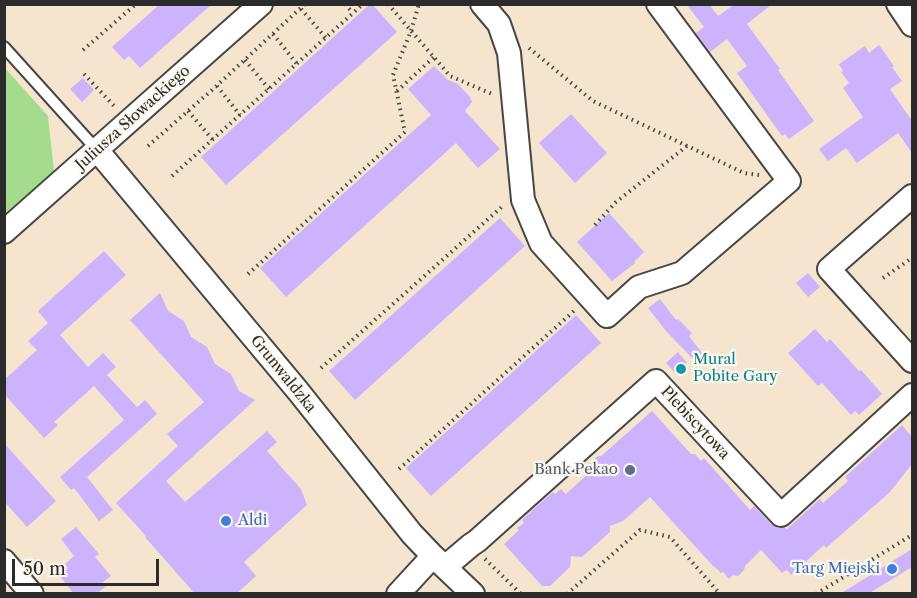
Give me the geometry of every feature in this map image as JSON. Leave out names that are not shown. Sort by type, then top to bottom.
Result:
[{"type":"street","name":"Juliusza Słowackiego","points":[[4,232],[261,4]]},
{"type":"street","points":[[482,4],[499,24],[509,53],[523,200],[541,243],[607,316],[639,287],[682,273],[789,181],[658,4]]},
{"type":"street","points":[[898,4],[912,25]]},
{"type":"street","name":"Grunwaldzka","points":[[97,150],[298,391],[412,534],[473,594]]},
{"type":"street","points":[[912,196],[829,269],[912,361]]},
{"type":"street","name":"Plebiscytowa","points":[[398,594],[439,561],[471,545],[486,533],[656,381],[781,514],[912,395]]},
{"type":"street","points":[[4,561],[32,594]]},
{"type":"lane","points":[[4,47],[97,150]]},
{"type":"path","points":[[83,50],[136,4]]},
{"type":"path","points":[[148,146],[306,4]]},
{"type":"path","points":[[345,4],[353,13]]},
{"type":"path","points":[[172,176],[363,4]]},
{"type":"path","points":[[388,4],[450,76],[497,96]]},
{"type":"path","points":[[248,274],[405,132],[393,75],[419,4]]},
{"type":"path","points":[[301,9],[326,38]]},
{"type":"path","points":[[273,34],[298,64]]},
{"type":"path","points":[[525,45],[593,101],[744,173],[789,181]]},
{"type":"path","points":[[397,92],[434,57]]},
{"type":"path","points":[[245,60],[269,89]]},
{"type":"path","points":[[84,74],[122,116]]},
{"type":"path","points":[[217,86],[240,115]]},
{"type":"path","points":[[188,111],[213,140]]},
{"type":"path","points":[[595,225],[616,202],[687,146]]},
{"type":"path","points":[[321,368],[512,198]]},
{"type":"path","points":[[883,278],[912,258]]},
{"type":"path","points":[[399,469],[581,304]]},
{"type":"path","points":[[567,594],[640,530],[670,537],[720,594]]},
{"type":"path","points":[[816,594],[912,535]]},
{"type":"path","points":[[471,545],[521,594]]},
{"type":"green space","points":[[4,67],[48,116],[54,171],[5,218]]},
{"type":"building","points":[[160,4],[212,4],[140,68],[129,56],[124,60],[112,47]]},
{"type":"building","points":[[370,4],[397,32],[226,185],[201,157]]},
{"type":"building","points":[[686,4],[709,4],[718,16],[735,4],[772,4],[747,24],[814,121],[789,139],[785,134],[782,136],[737,73],[747,66],[727,39],[710,52],[696,33],[704,27]]},
{"type":"building","points":[[879,45],[902,81],[890,89],[912,121],[912,153],[898,133],[857,163],[846,148],[828,161],[819,149],[863,117],[843,88],[849,83],[841,72],[843,71],[839,64],[865,46],[869,53]]},
{"type":"building","points":[[434,66],[448,80],[458,84],[470,97],[472,102],[465,111],[500,149],[478,168],[456,143],[286,297],[260,268],[431,115],[408,89]]},
{"type":"building","points":[[83,78],[94,90],[82,102],[70,89]]},
{"type":"building","points":[[571,114],[607,153],[575,183],[539,143]]},
{"type":"building","points":[[609,213],[644,252],[635,263],[612,281],[577,242]]},
{"type":"building","points":[[500,218],[525,246],[355,400],[329,371]]},
{"type":"building","points":[[104,251],[126,275],[60,335],[88,367],[103,353],[116,367],[107,375],[137,407],[145,400],[157,414],[87,477],[113,510],[99,521],[74,488],[71,490],[60,477],[124,420],[94,386],[54,422],[58,425],[44,438],[4,394],[4,380],[37,350],[28,341],[48,323],[38,311]]},
{"type":"building","points":[[808,273],[820,287],[808,297],[796,283]]},
{"type":"building","points":[[160,293],[168,311],[184,321],[191,337],[207,347],[215,364],[231,374],[239,391],[255,400],[166,481],[185,502],[267,431],[277,442],[267,451],[301,489],[307,505],[244,562],[256,576],[236,594],[195,594],[116,503],[178,446],[167,434],[204,402],[130,320]]},
{"type":"building","points":[[660,299],[676,320],[678,319],[692,333],[689,336],[702,353],[694,360],[648,308]]},
{"type":"building","points":[[576,315],[601,343],[431,496],[406,468]]},
{"type":"building","points":[[815,329],[827,342],[830,339],[882,394],[859,415],[855,411],[851,415],[822,383],[818,386],[788,353]]},
{"type":"building","points":[[678,352],[687,363],[676,374],[666,363]]},
{"type":"building","points":[[652,411],[691,454],[695,454],[701,461],[704,458],[750,510],[754,506],[778,528],[787,529],[820,499],[823,503],[848,481],[845,477],[902,425],[912,437],[912,464],[890,492],[791,575],[787,570],[782,573],[761,550],[738,576],[733,575],[729,579],[713,566],[650,497],[623,521],[610,526],[610,532],[582,557],[571,556],[570,567],[550,586],[542,586],[504,544],[519,530],[517,528],[524,523],[522,520],[537,506],[553,492],[555,494],[561,489],[566,494],[590,472],[586,467]]},
{"type":"building","points":[[4,443],[56,501],[27,527],[4,501]]},
{"type":"building","points":[[76,527],[99,554],[95,557],[111,576],[102,583],[105,587],[96,594],[74,594],[59,575],[68,568],[65,564],[74,556],[61,539]]},
{"type":"building","points":[[912,549],[912,567],[868,594],[840,594]]},
{"type":"place","name":"Mural Pobite Gary","points":[[681,369]]},
{"type":"place","name":"Bank Pekao","points":[[630,470]]},
{"type":"place","name":"Aldi","points":[[226,521]]},
{"type":"place","name":"Targ Miejski","points":[[892,569]]}]
